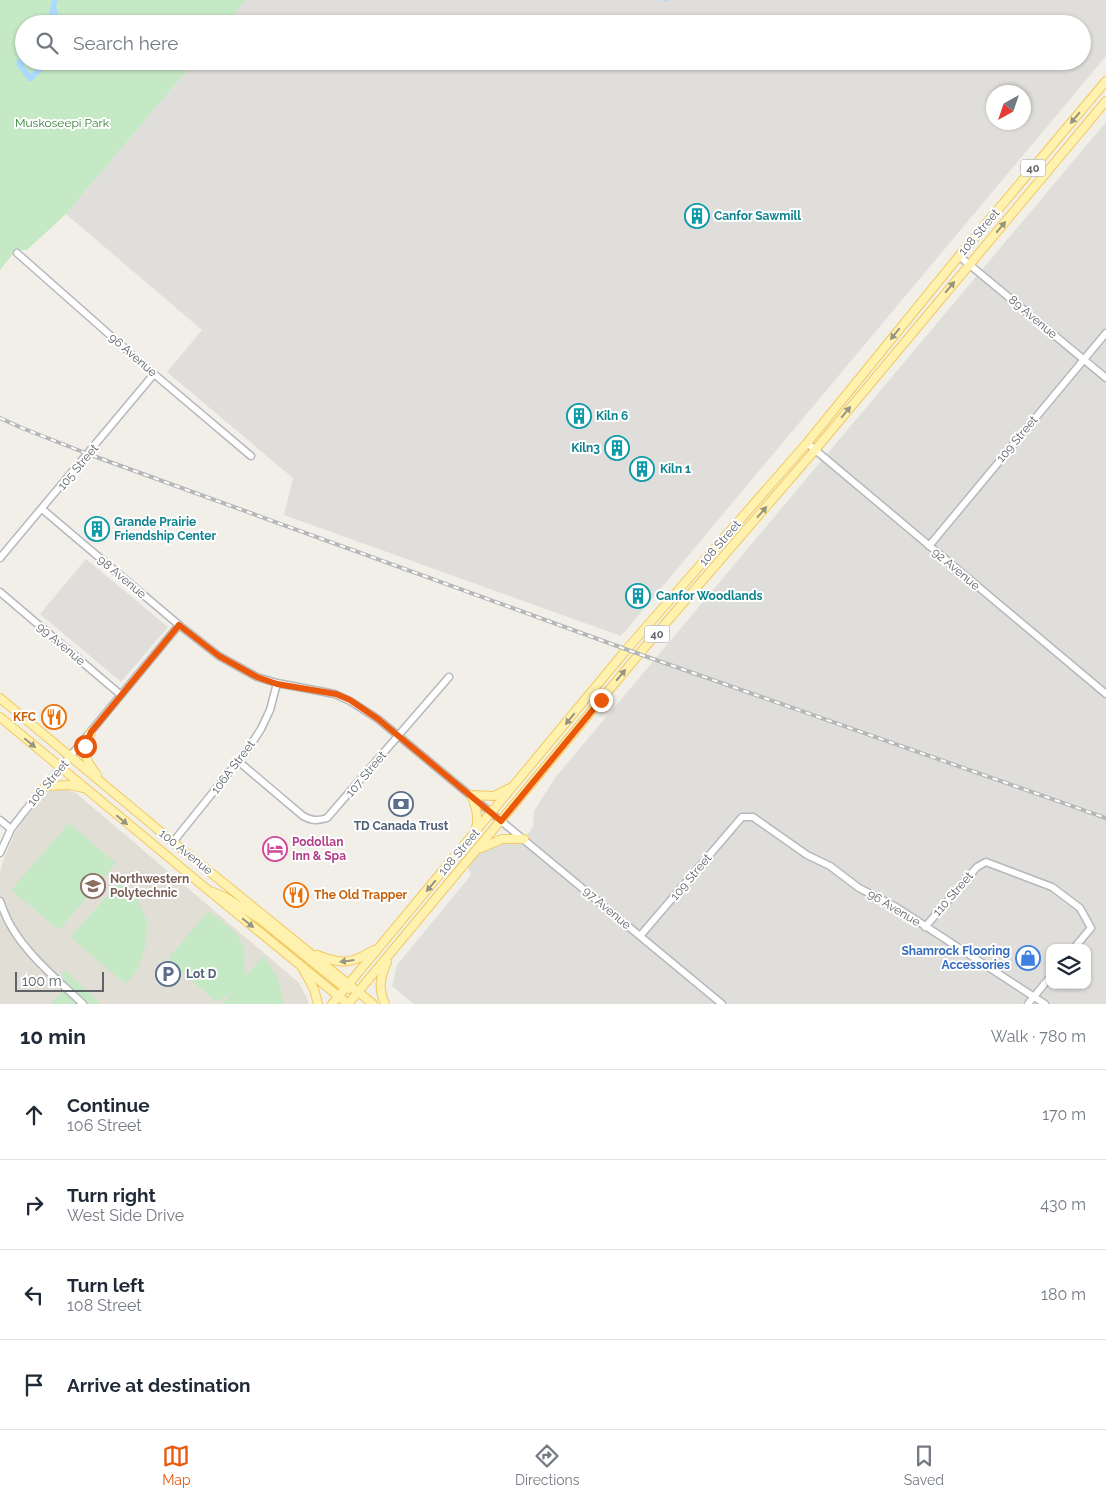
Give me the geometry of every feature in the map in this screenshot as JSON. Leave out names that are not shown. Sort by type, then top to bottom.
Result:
[{"type":"main road","name":"108 Street","points":[[332,1004],[627,649],[807,443],[1106,81]]},
{"type":"main road","name":"108 Street","points":[[351,1003],[639,654],[815,450],[1106,102]]},
{"type":"main road","name":"100 Avenue","points":[[0,698],[173,842],[311,952],[347,986]]},
{"type":"main road","name":"100 Avenue","points":[[0,717],[338,997],[351,1003]]},
{"type":"main road","points":[[91,732],[85,746],[86,762],[108,788]]},
{"type":"main road","points":[[473,835],[478,823],[471,795],[494,796],[505,791],[519,780]]},
{"type":"main road","points":[[46,786],[70,785],[85,788]]},
{"type":"main road","points":[[477,850],[502,839],[524,839]]},
{"type":"main road","points":[[208,890],[225,896],[373,1004]]},
{"type":"main road","points":[[311,952],[336,962],[346,963],[360,959],[381,946]]},
{"type":"main road","points":[[385,1004],[380,993],[380,977],[390,954]]},
{"type":"main road","points":[[301,966],[314,989],[318,1004]]},
{"type":"street","name":"96 Avenue","points":[[17,253],[154,374],[251,456]]},
{"type":"street","name":"89 Avenue","points":[[960,256],[1106,378]]},
{"type":"street","name":"109 Street","points":[[929,546],[1106,333]]},
{"type":"street","name":"105 Street","points":[[0,558],[154,374]]},
{"type":"street","name":"92 Avenue","points":[[807,443],[1106,694]]},
{"type":"street","name":"98 Avenue","points":[[42,509],[179,625],[219,656],[238,668],[277,684],[336,694],[350,700],[398,735]]},
{"type":"street","name":"99 Avenue","points":[[0,592],[121,695]]},
{"type":"street","name":"106 Street","points":[[0,853],[11,829],[179,625]]},
{"type":"street","name":"107 Street","points":[[238,761],[303,816],[310,820],[319,821],[327,818],[449,677]]},
{"type":"street","name":"106A Street","points":[[173,842],[238,761],[261,729],[270,710],[277,684]]},
{"type":"street","name":"97 Avenue","points":[[398,735],[722,1004]]},
{"type":"street","name":"96 Avenue","points":[[742,817],[753,817],[807,855],[830,866],[859,888],[896,907],[1045,1004]]},
{"type":"street","name":"109 Street","points":[[640,936],[742,817]]},
{"type":"street","points":[[0,820],[11,829]]},
{"type":"street","name":"110 Street","points":[[925,927],[977,866],[986,862],[1052,887],[1080,908],[1091,928],[1077,944]]},
{"type":"street","points":[[0,901],[11,926],[22,942],[40,963],[83,1004]]},
{"type":"street","points":[[1028,1004],[1046,982]]},
{"type":"shaded area","points":[[246,0],[1106,0],[1106,56],[621,636],[284,515],[293,478],[167,372],[202,330],[66,214],[187,70],[1091,70],[1091,15],[234,15]]},
{"type":"shaded area","points":[[1106,122],[1106,1004],[414,1004],[392,986],[397,965],[471,875],[466,863],[477,850],[494,841],[524,839],[533,827],[534,811],[555,778]]},
{"type":"shaded area","points":[[86,559],[168,627],[121,682],[40,614]]},
{"type":"shaded area","name":"Northwestern Polytechnic","points":[[61,789],[76,793],[298,982],[309,1004],[0,1004],[0,872],[15,833],[28,814],[49,791]]},
{"type":"green space","name":"Muskoseepi Park","points":[[0,0],[246,0],[234,15],[15,15],[15,70],[187,70],[66,214],[27,250],[16,250],[0,270]]},
{"type":"green space","points":[[69,823],[116,863],[59,930],[11,890]]},
{"type":"green space","points":[[120,882],[137,899],[147,921],[146,944],[138,969],[126,984],[72,939],[72,935]]},
{"type":"green space","points":[[209,911],[237,934],[244,948],[245,977],[263,956],[277,978],[283,997],[283,1004],[223,1004],[231,993],[217,1002],[171,963],[170,956]]},
{"type":"green space","points":[[65,970],[101,1004],[89,1004],[62,978]]},
{"type":"green space","points":[[64,991],[78,1004],[51,1004]]},
{"type":"water","points":[[52,0],[58,0],[56,7],[58,15],[50,15]]},
{"type":"water","points":[[20,70],[28,70],[31,74],[35,70],[42,70],[32,81],[28,81]]},
{"type":"railway","points":[[0,418],[88,454],[639,654],[1106,818]]},
{"type":"place","name":"Canfor Sawmill","points":[[697,216]]},
{"type":"place","name":"Kiln 6","points":[[579,416]]},
{"type":"place","name":"Kiln3","points":[[617,448]]},
{"type":"place","name":"Kiln 1","points":[[642,469]]},
{"type":"place","name":"Grande Prairie Friendship Center","points":[[97,529]]},
{"type":"place","name":"Canfor Woodlands","points":[[638,596]]},
{"type":"place","name":"KFC","points":[[54,717]]},
{"type":"place","name":"TD Canada Trust","points":[[401,804]]},
{"type":"place","name":"Podollan Inn & Spa","points":[[275,849]]},
{"type":"place","name":"Northwestern Polytechnic","points":[[93,886]]},
{"type":"place","name":"The Old Trapper","points":[[296,895]]},
{"type":"place","name":"Shamrock Flooring Accessories","points":[[1028,958]]},
{"type":"place","name":"Lot D","points":[[168,974]]},
{"type":"route","points":[[85,746],[91,732],[179,625],[219,656],[257,677],[277,684],[336,694],[350,700],[378,719],[501,821],[601,700]]}]
